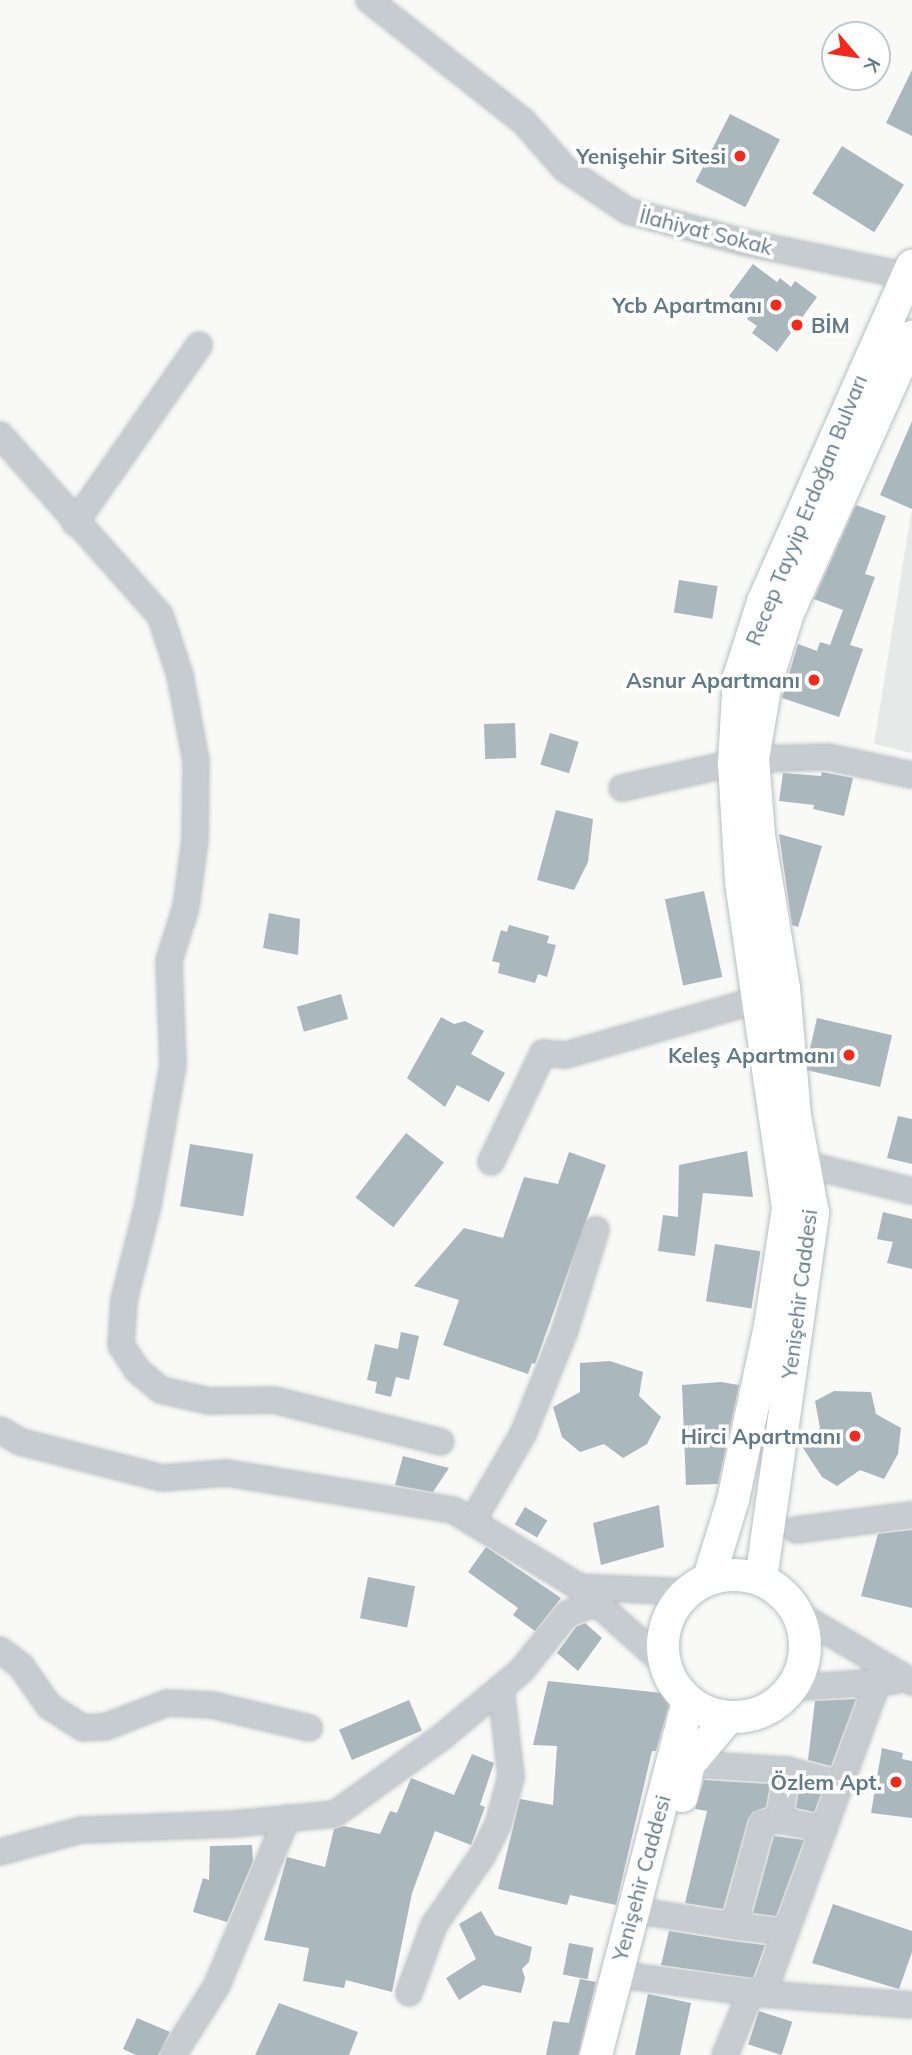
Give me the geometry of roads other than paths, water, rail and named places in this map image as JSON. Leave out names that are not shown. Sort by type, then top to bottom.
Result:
[{"type":"main road","name":"Recep Tayyip Erdoğan Bulvarı","points":[[743,761],[739,677],[763,602],[910,271]]},
{"type":"main road","name":"Recep Tayyip Erdoğan Bulvarı","points":[[743,761],[788,613],[912,337]]},
{"type":"main road","name":"Yenişehir Caddesi","points":[[698,1585],[736,1486],[785,1239],[788,1208],[741,880],[743,761]]},
{"type":"main road","name":"Yenişehir Caddesi","points":[[743,761],[759,835],[784,988],[804,1164],[813,1213],[761,1579]]},
{"type":"main road","points":[[735,1574],[761,1579],[783,1593],[799,1614],[806,1639],[803,1665],[792,1688],[773,1706],[749,1716],[728,1718],[688,1701],[665,1664],[663,1638],[671,1613],[698,1585],[735,1574]]},
{"type":"main road","name":"Yenişehir Caddesi","points":[[596,2055],[688,1701]]},
{"type":"main road","name":"Yenişehir Caddesi","points":[[617,2055],[689,1764],[728,1718]]},
{"type":"street","name":"İlahiyat Sokak","points":[[369,0],[524,122],[565,169],[628,211],[743,242],[910,271]]},
{"type":"street","points":[[75,523],[199,345]]},
{"type":"street","points":[[0,435],[75,523],[160,615],[180,675],[196,761],[193,854],[186,907],[169,961],[173,1065],[148,1205],[124,1300],[121,1345],[137,1370],[162,1390],[209,1401],[274,1400],[441,1442]]},
{"type":"street","points":[[622,789],[743,761],[828,757],[912,775]]},
{"type":"street","points":[[491,1162],[543,1053],[566,1055],[758,1000]]},
{"type":"street","points":[[804,1164],[912,1191]]},
{"type":"street","points":[[472,1522],[523,1434],[565,1330],[596,1230]]},
{"type":"street","points":[[0,1430],[21,1442],[162,1478],[228,1473],[453,1510],[587,1595],[665,1664]]},
{"type":"street","points":[[796,1530],[912,1515]]},
{"type":"street","points":[[0,1852],[81,1830],[335,1814],[521,1671],[567,1614],[587,1595],[698,1585]]},
{"type":"street","points":[[799,1614],[912,1683]]},
{"type":"street","points":[[0,1650],[21,1666],[49,1706],[83,1728],[105,1727],[167,1703],[212,1705],[309,1728]]},
{"type":"street","points":[[792,1688],[879,1679],[912,1683]]},
{"type":"street","points":[[725,2055],[786,1933],[879,1679]]},
{"type":"street","points":[[410,1993],[434,1925],[482,1856],[498,1825],[511,1777],[501,1688]]},
{"type":"street","points":[[689,1764],[787,1770],[841,1784]]},
{"type":"street","points":[[779,1820],[787,1770]]},
{"type":"street","points":[[173,2055],[217,1985],[287,1818]]},
{"type":"street","points":[[734,1926],[762,1823],[779,1820],[824,1829]]},
{"type":"street","points":[[652,1913],[786,1933]]},
{"type":"street","points":[[636,1977],[757,1993],[912,2005]]},
{"type":"place","name":"Yenişehir Sitesi","points":[[740,156]]},
{"type":"place","name":"Ycb Apartmanı","points":[[776,305]]},
{"type":"place","name":"BİM","points":[[797,325]]},
{"type":"place","name":"Asnur Apartmanı","points":[[814,680]]},
{"type":"place","name":"Keleş Apartmanı","points":[[849,1055]]},
{"type":"place","name":"Hirci Apartmanı","points":[[855,1436]]},
{"type":"place","name":"Özlem Apt.","points":[[896,1782]]}]
